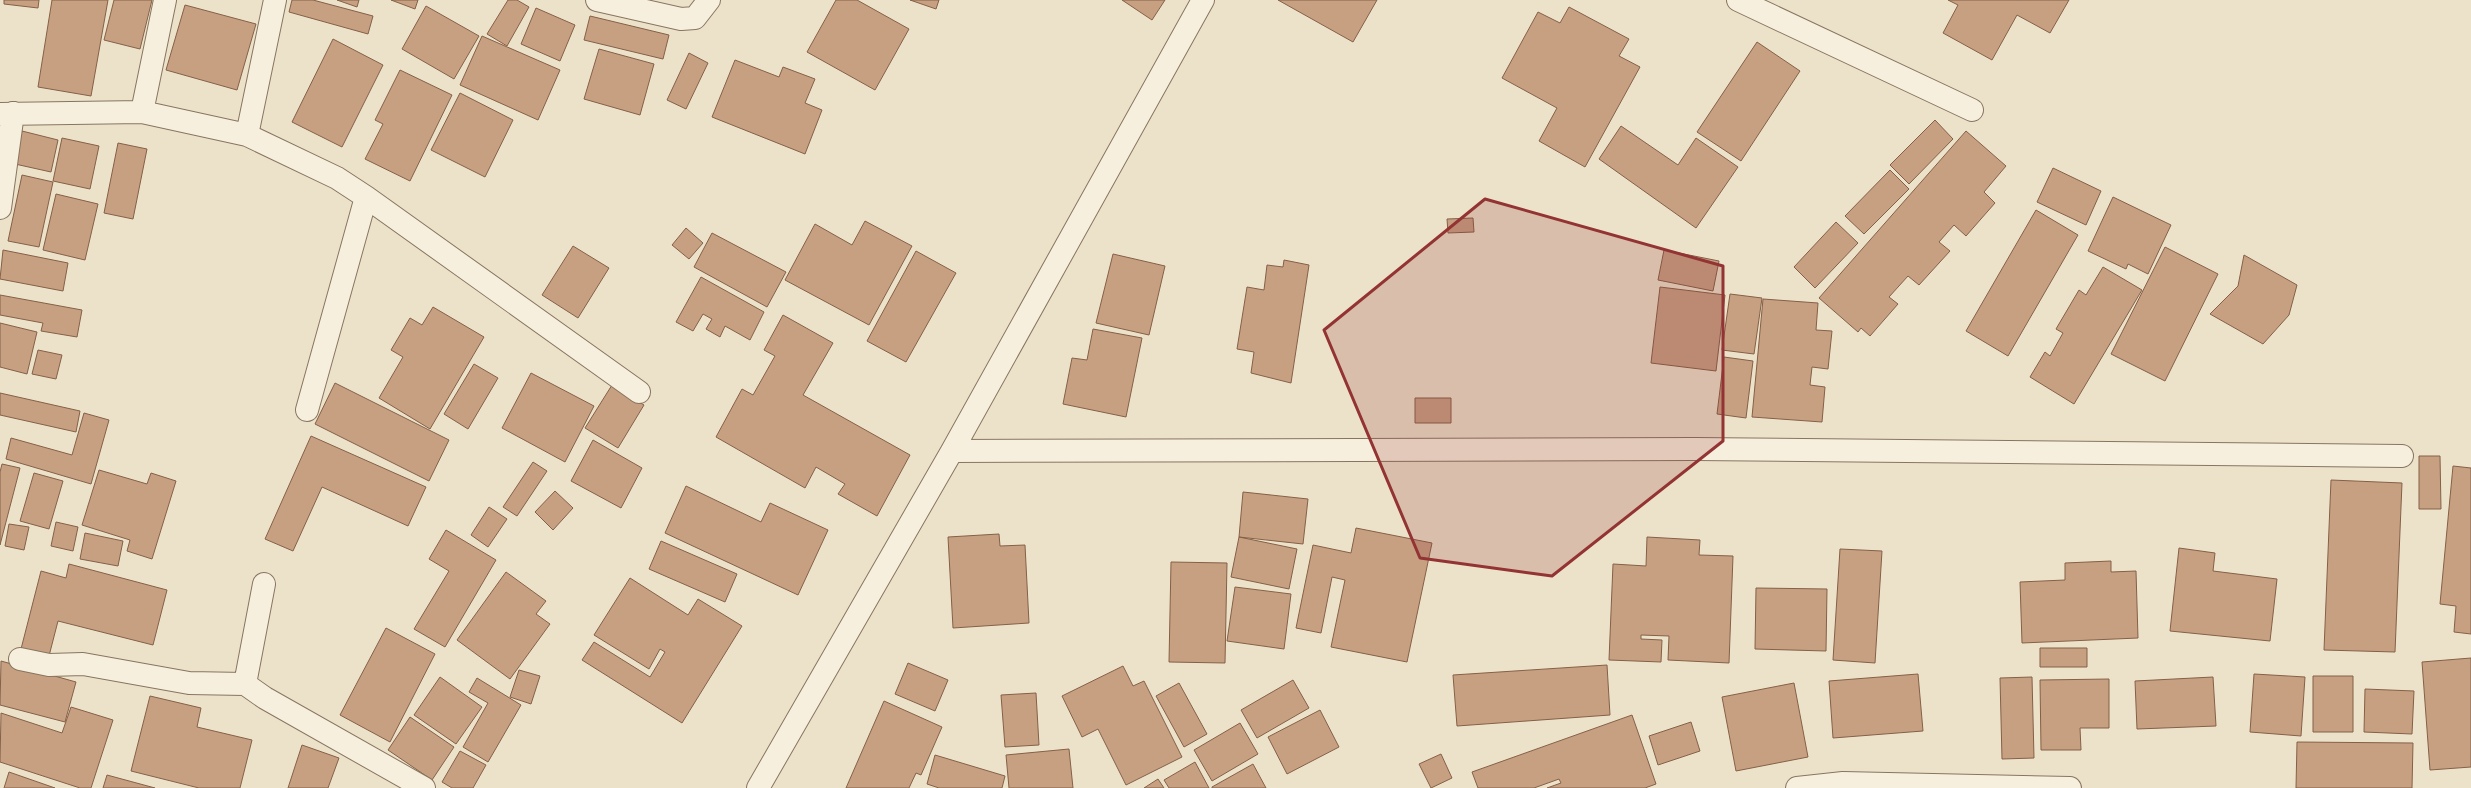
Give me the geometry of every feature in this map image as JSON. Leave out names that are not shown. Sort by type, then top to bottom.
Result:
[{"type":"street","points":[[142,112],[165,0]]},
{"type":"street","points":[[247,135],[275,0]]},
{"type":"street","points":[[597,0],[681,19],[695,18],[709,0]]},
{"type":"street","points":[[758,788],[952,451],[1203,0]]},
{"type":"street","points":[[1738,0],[1972,110]]},
{"type":"street","points":[[0,208],[7,113],[142,112],[247,135],[337,178],[366,197],[638,392]]},
{"type":"street","points":[[306,410],[366,197]]},
{"type":"street","points":[[952,451],[1695,449],[2402,456]]},
{"type":"street","points":[[245,684],[264,584]]},
{"type":"street","points":[[20,658],[49,665],[83,664],[188,683],[245,684],[272,702],[424,788]]},
{"type":"street","points":[[1797,788],[1844,783],[2070,788]]},
{"type":"highlighted area","points":[[1485,199],[1723,266],[1723,441],[1552,576],[1420,558],[1324,330]]},
{"type":"building","points":[[4,0],[39,0],[38,8],[4,4]]},
{"type":"building","points":[[52,0],[108,0],[91,96],[38,87]]},
{"type":"building","points":[[114,0],[152,0],[140,49],[104,40]]},
{"type":"building","points":[[292,0],[313,0],[373,16],[368,34],[289,12]]},
{"type":"building","points":[[337,0],[359,0],[357,7]]},
{"type":"building","points":[[391,0],[418,0],[415,9]]},
{"type":"building","points":[[508,0],[517,0],[529,7],[507,46],[487,34]]},
{"type":"building","points":[[836,0],[857,0],[909,29],[875,90],[807,52]]},
{"type":"building","points":[[910,0],[939,0],[936,9]]},
{"type":"building","points":[[1122,0],[1165,0],[1152,20]]},
{"type":"building","points":[[1278,0],[1377,0],[1353,42]]},
{"type":"building","points":[[1948,0],[2069,0],[2050,33],[2017,15],[1992,60],[1943,33],[1958,5]]},
{"type":"building","points":[[185,5],[256,24],[237,90],[166,70]]},
{"type":"building","points":[[426,6],[479,36],[454,79],[402,49]]},
{"type":"building","points":[[1569,7],[1629,39],[1619,56],[1640,67],[1585,167],[1539,141],[1557,108],[1502,78],[1538,12],[1560,23]]},
{"type":"building","points":[[536,8],[575,25],[560,61],[521,44]]},
{"type":"building","points":[[590,16],[669,35],[663,59],[584,40]]},
{"type":"building","points":[[482,36],[560,70],[538,120],[460,85]]},
{"type":"building","points":[[333,39],[383,65],[342,147],[292,122]]},
{"type":"building","points":[[1757,42],[1800,71],[1741,161],[1697,132]]},
{"type":"building","points":[[599,49],[654,64],[640,115],[584,99]]},
{"type":"building","points":[[689,53],[708,63],[686,109],[667,100]]},
{"type":"building","points":[[735,60],[779,77],[783,67],[815,79],[805,103],[822,110],[805,154],[712,117]]},
{"type":"building","points":[[400,70],[452,95],[410,181],[365,159],[383,124],[375,120]]},
{"type":"building","points":[[460,93],[513,120],[485,177],[431,150]]},
{"type":"building","points":[[1935,120],[1953,139],[1909,184],[1890,165]]},
{"type":"building","points":[[1621,126],[1678,165],[1696,138],[1738,167],[1696,228],[1599,159]]},
{"type":"building","points":[[22,131],[58,140],[51,172],[15,164]]},
{"type":"building","points":[[1966,131],[2006,166],[1984,192],[1995,203],[1966,236],[1954,225],[1939,242],[1950,251],[1919,285],[1908,276],[1889,297],[1898,304],[1870,336],[1861,328],[1858,332],[1819,298]]},
{"type":"building","points":[[62,138],[99,146],[90,189],[53,181]]},
{"type":"building","points":[[118,143],[147,149],[133,219],[104,213]]},
{"type":"building","points":[[2053,168],[2101,191],[2086,225],[2037,202]]},
{"type":"building","points":[[1890,170],[1909,189],[1864,234],[1845,216]]},
{"type":"building","points":[[22,175],[53,182],[39,247],[8,241]]},
{"type":"building","points":[[56,194],[98,204],[85,260],[43,250]]},
{"type":"building","points":[[2113,197],[2171,225],[2148,274],[2128,264],[2126,269],[2088,251]]},
{"type":"building","points":[[2036,210],[2078,235],[2008,356],[1966,331]]},
{"type":"building","points":[[1473,218],[1474,232],[1448,233],[1447,219]]},
{"type":"building","points":[[865,221],[912,246],[869,325],[785,280],[815,224],[852,245]]},
{"type":"building","points":[[1836,222],[1858,243],[1815,288],[1794,267]]},
{"type":"building","points":[[686,228],[703,243],[689,259],[672,245]]},
{"type":"building","points":[[712,233],[786,272],[767,307],[694,267]]},
{"type":"building","points":[[573,246],[609,268],[578,318],[542,295]]},
{"type":"building","points":[[2165,247],[2218,274],[2165,381],[2111,354]]},
{"type":"building","points":[[3,250],[68,263],[63,291],[0,279]]},
{"type":"building","points":[[1664,250],[1719,261],[1713,291],[1658,280]]},
{"type":"building","points":[[916,251],[956,273],[906,362],[867,341]]},
{"type":"building","points":[[1113,254],[1165,266],[1149,335],[1096,323]]},
{"type":"building","points":[[2244,255],[2297,285],[2289,315],[2263,344],[2210,314],[2238,286]]},
{"type":"building","points":[[1284,260],[1309,265],[1291,383],[1251,373],[1254,352],[1237,349],[1247,287],[1264,290],[1267,265],[1283,267]]},
{"type":"building","points":[[2103,267],[2142,290],[2074,404],[2030,377],[2045,352],[2050,356],[2063,333],[2056,329],[2079,290],[2086,295]]},
{"type":"building","points":[[701,277],[764,312],[750,340],[725,326],[720,337],[706,329],[712,319],[703,314],[693,331],[676,322]]},
{"type":"building","points":[[1660,287],[1725,295],[1716,371],[1651,363]]},
{"type":"building","points":[[1730,294],[1762,298],[1754,354],[1722,350]]},
{"type":"building","points":[[0,295],[82,310],[77,337],[41,331],[43,323],[0,315]]},
{"type":"building","points":[[1763,299],[1818,303],[1816,330],[1832,331],[1828,369],[1812,367],[1810,385],[1825,387],[1822,422],[1752,417]]},
{"type":"building","points":[[433,307],[484,337],[430,429],[379,398],[403,357],[391,350],[410,318],[422,325]]},
{"type":"building","points":[[783,315],[833,343],[803,395],[910,455],[877,516],[838,494],[845,484],[816,467],[805,488],[716,437],[742,389],[753,395],[775,356],[764,350]]},
{"type":"building","points":[[0,323],[37,332],[27,374],[0,367]]},
{"type":"building","points":[[1093,329],[1142,338],[1126,417],[1063,404],[1072,358],[1087,360]]},
{"type":"building","points":[[38,350],[62,355],[56,379],[32,374]]},
{"type":"building","points":[[1724,357],[1753,361],[1746,418],[1717,414]]},
{"type":"building","points":[[474,364],[498,378],[468,429],[444,414]]},
{"type":"building","points":[[531,373],[594,406],[565,462],[502,428]]},
{"type":"building","points":[[335,383],[449,440],[429,481],[315,424]]},
{"type":"building","points":[[612,385],[644,405],[618,448],[585,428]]},
{"type":"building","points":[[0,393],[80,411],[76,432],[0,415]]},
{"type":"building","points":[[1415,398],[1451,398],[1451,423],[1415,423]]},
{"type":"building","points":[[84,413],[109,420],[91,484],[6,459],[11,438],[72,455]]},
{"type":"building","points":[[311,436],[426,487],[408,526],[322,487],[293,551],[265,539]]},
{"type":"building","points":[[593,440],[642,468],[621,508],[571,481]]},
{"type":"building","points":[[2419,456],[2440,456],[2441,509],[2419,509]]},
{"type":"building","points":[[533,462],[547,471],[517,516],[503,507]]},
{"type":"building","points":[[2,464],[20,468],[0,545],[0,472]]},
{"type":"building","points":[[2453,466],[2471,468],[2471,634],[2454,632],[2456,606],[2440,604]]},
{"type":"building","points":[[99,470],[147,484],[151,473],[176,481],[152,559],[127,551],[130,540],[82,525]]},
{"type":"building","points":[[34,473],[63,481],[49,529],[20,521]]},
{"type":"building","points":[[2331,480],[2402,483],[2395,652],[2324,650]]},
{"type":"building","points":[[686,486],[761,522],[770,503],[828,530],[798,595],[665,533]]},
{"type":"building","points":[[555,491],[573,508],[553,530],[535,512]]},
{"type":"building","points":[[1243,492],[1308,499],[1303,544],[1239,537]]},
{"type":"building","points":[[489,507],[507,519],[488,547],[471,535]]},
{"type":"building","points":[[56,522],[78,527],[73,551],[51,546]]},
{"type":"building","points":[[9,524],[29,527],[24,550],[5,546]]},
{"type":"building","points":[[1356,528],[1432,543],[1407,662],[1331,647],[1345,580],[1332,577],[1321,633],[1296,628],[1313,545],[1351,553]]},
{"type":"building","points":[[446,530],[496,560],[445,647],[414,629],[449,571],[429,559]]},
{"type":"building","points":[[85,533],[123,541],[118,566],[80,559]]},
{"type":"building","points":[[999,534],[1000,546],[1025,545],[1029,623],[953,628],[948,537]]},
{"type":"building","points":[[1239,537],[1297,549],[1289,589],[1231,577]]},
{"type":"building","points":[[1647,537],[1700,540],[1699,555],[1733,556],[1729,663],[1668,660],[1669,636],[1641,635],[1641,639],[1662,640],[1661,662],[1609,660],[1613,564],[1646,566]]},
{"type":"building","points":[[661,541],[737,574],[725,602],[649,569]]},
{"type":"building","points":[[2179,548],[2215,553],[2213,571],[2277,579],[2270,641],[2170,631]]},
{"type":"building","points":[[1840,549],[1882,551],[1875,663],[1833,660]]},
{"type":"building","points":[[2111,561],[2111,572],[2136,571],[2138,638],[2022,643],[2020,582],[2065,580],[2065,563]]},
{"type":"building","points":[[1171,562],[1227,563],[1225,663],[1169,662]]},
{"type":"building","points":[[69,564],[167,590],[153,645],[58,621],[49,656],[21,649],[41,571],[66,578]]},
{"type":"building","points":[[506,572],[546,601],[536,614],[550,624],[510,679],[457,640]]},
{"type":"building","points":[[630,578],[688,615],[698,599],[742,626],[682,723],[582,660],[594,642],[650,677],[665,652],[660,649],[649,669],[594,635]]},
{"type":"building","points":[[1235,587],[1291,594],[1284,649],[1227,641]]},
{"type":"building","points":[[1756,588],[1827,589],[1826,651],[1755,649]]},
{"type":"building","points":[[386,628],[435,654],[390,742],[340,715]]},
{"type":"building","points":[[2040,648],[2087,648],[2087,667],[2040,667]]},
{"type":"building","points":[[2471,658],[2471,767],[2430,770],[2422,662]]},
{"type":"building","points":[[1,661],[76,682],[65,722],[0,705]]},
{"type":"building","points":[[908,663],[948,680],[935,711],[895,694]]},
{"type":"building","points":[[1607,665],[1610,715],[1457,726],[1453,675]]},
{"type":"building","points":[[1123,666],[1133,686],[1144,681],[1182,757],[1126,785],[1098,729],[1082,737],[1062,696]]},
{"type":"building","points":[[519,670],[540,676],[531,704],[510,697]]},
{"type":"building","points":[[1918,674],[1923,731],[1833,738],[1829,681]]},
{"type":"building","points":[[2254,674],[2305,677],[2301,736],[2250,732]]},
{"type":"building","points":[[2313,676],[2353,676],[2353,732],[2313,732]]},
{"type":"building","points":[[440,677],[482,707],[456,744],[414,715]]},
{"type":"building","points":[[2032,677],[2034,758],[2002,759],[2000,678]]},
{"type":"building","points":[[2213,677],[2216,726],[2137,729],[2135,681]]},
{"type":"building","points":[[477,678],[521,705],[488,762],[463,747],[488,703],[469,692]]},
{"type":"building","points":[[2109,679],[2109,728],[2080,728],[2081,750],[2041,750],[2040,680]]},
{"type":"building","points":[[1293,680],[1309,708],[1257,738],[1241,710]]},
{"type":"building","points":[[1179,683],[1207,734],[1184,747],[1156,696]]},
{"type":"building","points":[[1794,683],[1808,757],[1736,771],[1722,697]]},
{"type":"building","points":[[2365,689],[2414,691],[2412,734],[2364,732]]},
{"type":"building","points":[[1036,693],[1039,745],[1005,747],[1001,695]]},
{"type":"building","points":[[150,696],[201,708],[197,727],[252,740],[240,788],[199,788],[131,771]]},
{"type":"building","points":[[884,701],[942,727],[921,775],[916,773],[909,788],[846,788]]},
{"type":"building","points":[[71,707],[113,720],[91,788],[80,788],[0,762],[1,713],[62,733]]},
{"type":"building","points":[[1320,710],[1339,747],[1287,774],[1268,737]]},
{"type":"building","points":[[1632,715],[1656,784],[1645,788],[1547,788],[1561,783],[1559,779],[1534,788],[1478,788],[1472,772]]},
{"type":"building","points":[[410,717],[454,747],[432,780],[388,750]]},
{"type":"building","points":[[1691,722],[1700,751],[1658,765],[1649,736]]},
{"type":"building","points":[[1240,723],[1258,754],[1212,781],[1194,750]]},
{"type":"building","points":[[2297,742],[2413,743],[2412,788],[2296,788]]},
{"type":"building","points":[[302,745],[339,758],[328,788],[288,788]]},
{"type":"building","points":[[1069,749],[1073,788],[1009,788],[1006,755]]},
{"type":"building","points":[[460,751],[486,765],[473,788],[452,788],[442,782]]},
{"type":"building","points":[[1441,754],[1452,778],[1431,788],[1419,764]]},
{"type":"building","points":[[935,755],[1005,776],[1002,788],[939,788],[927,784]]},
{"type":"building","points":[[1195,762],[1209,788],[1169,788],[1164,780]]},
{"type":"building","points":[[1253,764],[1266,788],[1212,788],[1212,787]]},
{"type":"building","points":[[9,772],[55,788],[4,788]]},
{"type":"building","points":[[107,775],[155,788],[103,788]]},
{"type":"building","points":[[1158,779],[1164,788],[1144,788]]}]
